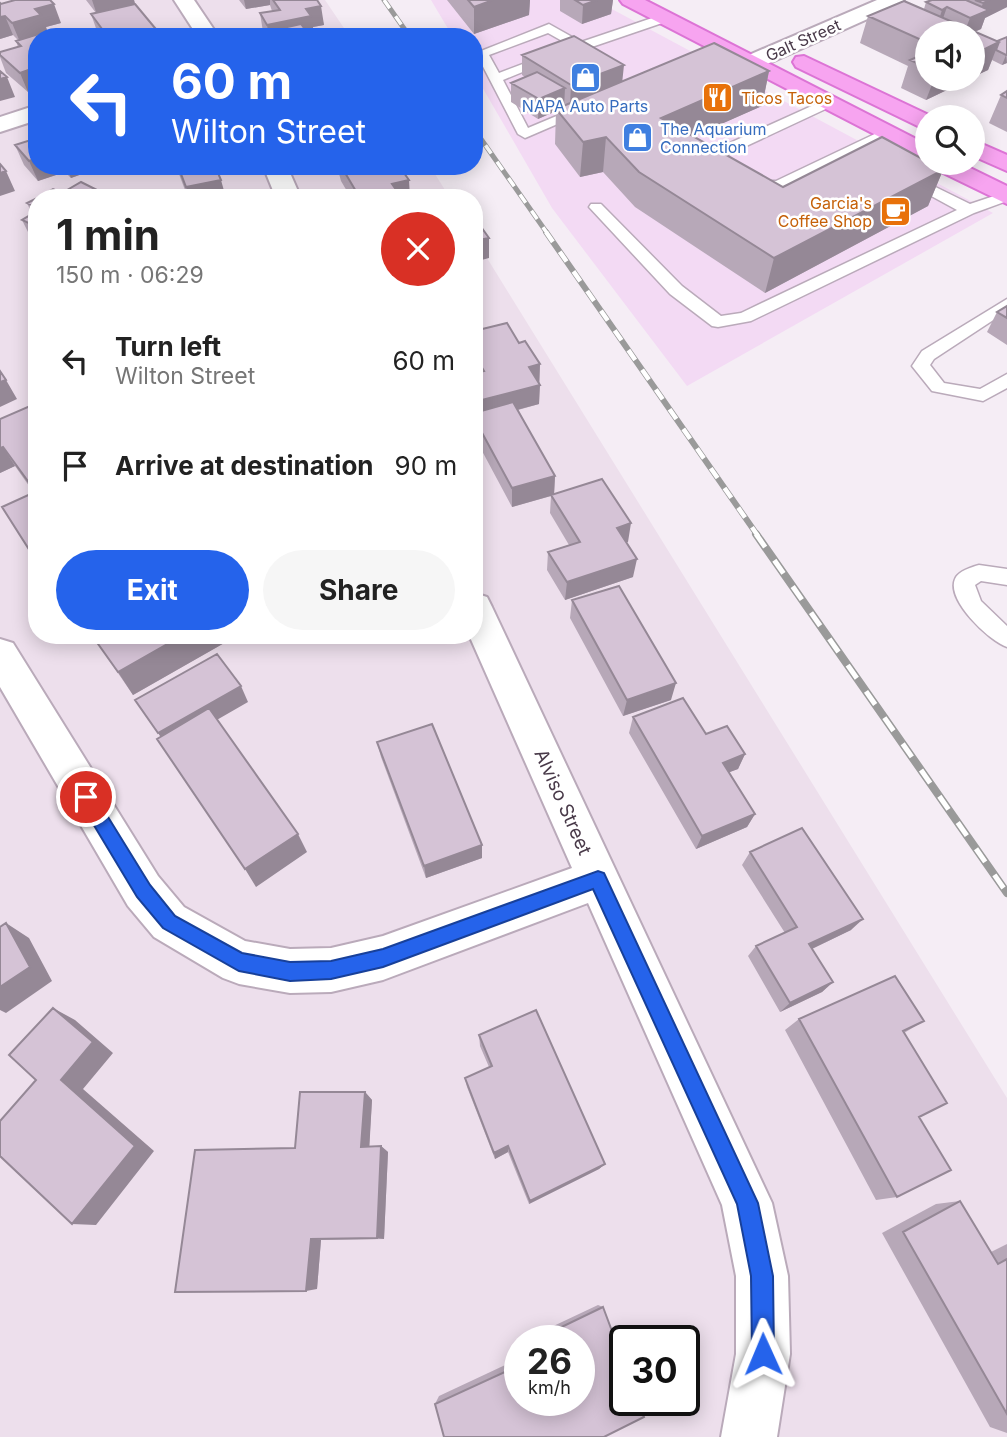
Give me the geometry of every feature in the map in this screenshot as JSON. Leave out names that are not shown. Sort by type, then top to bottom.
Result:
[{"type":"main road","points":[[630,0],[715,50],[750,64],[915,148]]},
{"type":"main road","points":[[758,39],[915,118]]},
{"type":"main road","points":[[985,152],[1007,164]]},
{"type":"main road","points":[[966,175],[1007,196]]},
{"type":"street","points":[[184,0],[203,28]]},
{"type":"street","name":"Galt Street","points":[[750,64],[894,0]]},
{"type":"street","points":[[0,125],[28,116]]},
{"type":"street","name":"Alviso Street","points":[[483,627],[747,1203],[762,1276],[763,1354],[750,1437]]},
{"type":"street","points":[[0,654],[144,891],[169,922],[239,962],[290,971],[331,970],[383,958],[598,879]]},
{"type":"lane","points":[[495,79],[664,18]]},
{"type":"lane","points":[[483,53],[550,28],[568,51]]},
{"type":"lane","points":[[483,55],[525,134],[596,104]]},
{"type":"lane","points":[[827,103],[717,155],[720,161],[757,185],[778,185],[861,151],[886,134]]},
{"type":"lane","points":[[889,167],[969,210]]},
{"type":"lane","points":[[596,207],[676,290],[718,322],[745,317],[969,210],[1007,196]]},
{"type":"lane","points":[[1007,304],[928,355],[921,366],[938,387],[957,392],[983,395],[1007,380]]},
{"type":"lane","points":[[1007,577],[979,573],[964,582],[965,597],[984,620],[1007,638]]},
{"type":"shaded area","points":[[0,0],[325,0],[344,28],[28,28],[28,175],[436,175],[444,189],[28,189],[28,644],[483,644],[483,252],[1007,1098],[1007,1437],[0,1437]]},
{"type":"shaded area","points":[[431,0],[595,0],[915,171],[915,175],[922,175],[993,213],[687,386],[552,208],[483,89],[483,28],[448,28]]},
{"type":"building","points":[[50,0],[54,4],[35,9],[41,15],[12,23],[5,16],[0,17],[0,3]]},
{"type":"building","points":[[273,0],[317,0],[321,6],[306,9],[311,16],[267,25],[260,13],[280,10]]},
{"type":"building","points":[[468,0],[493,0],[474,7]]},
{"type":"building","points":[[575,0],[597,0],[583,5]]},
{"type":"building","points":[[966,0],[989,10],[970,18],[947,7],[942,10],[926,2]]},
{"type":"building","points":[[904,1],[950,21],[915,21],[915,37],[868,16]]},
{"type":"building","points":[[135,4],[155,28],[101,28],[91,14]]},
{"type":"building","points":[[301,24],[304,28],[283,28]]},
{"type":"building","points":[[574,36],[624,65],[571,85],[522,55]]},
{"type":"building","points":[[985,36],[999,42],[985,49]]},
{"type":"building","points":[[28,37],[28,70],[20,73],[0,55],[0,52],[21,46],[16,41]]},
{"type":"building","points":[[1007,37],[1006,55],[996,50],[997,41]]},
{"type":"building","points":[[714,43],[769,71],[661,118],[783,187],[882,137],[915,155],[915,175],[933,175],[774,258],[639,172],[606,137],[583,142],[556,109]]},
{"type":"building","points":[[537,72],[565,88],[539,99],[511,83]]},
{"type":"building","points":[[28,141],[28,160],[15,145]]},
{"type":"building","points":[[181,175],[219,175],[221,180],[186,187]]},
{"type":"building","points":[[346,175],[405,175],[409,180],[392,184],[396,189],[355,189]]},
{"type":"building","points":[[81,182],[95,189],[69,189]]},
{"type":"building","points":[[1007,306],[1007,318],[997,312]]},
{"type":"building","points":[[507,323],[519,343],[525,341],[540,364],[529,367],[540,385],[483,400],[483,329]]},
{"type":"building","points":[[0,371],[6,380],[0,382]]},
{"type":"building","points":[[513,402],[555,476],[512,488],[483,435],[483,410]]},
{"type":"building","points":[[28,407],[28,481],[3,447],[0,448],[0,419]]},
{"type":"building","points":[[602,479],[631,523],[617,528],[637,559],[567,582],[548,552],[580,542],[551,495]]},
{"type":"building","points":[[28,495],[28,548],[2,507]]},
{"type":"building","points":[[619,586],[676,683],[627,700],[572,600]]},
{"type":"building","points":[[98,644],[167,644],[118,672]]},
{"type":"building","points":[[217,654],[241,686],[158,733],[135,700]]},
{"type":"building","points":[[683,698],[706,734],[727,726],[745,754],[723,763],[755,814],[702,836],[633,717]]},
{"type":"building","points":[[209,708],[298,834],[245,869],[157,739]]},
{"type":"building","points":[[432,724],[482,845],[424,866],[377,742]]},
{"type":"building","points":[[802,828],[863,919],[809,944],[833,982],[790,1003],[756,946],[797,927],[750,852]]},
{"type":"building","points":[[6,923],[30,967],[0,987],[0,927]]},
{"type":"building","points":[[895,976],[924,1021],[903,1031],[947,1103],[919,1117],[951,1170],[897,1197],[799,1019]]},
{"type":"building","points":[[53,1008],[93,1042],[61,1080],[135,1146],[72,1224],[0,1156],[0,1121],[36,1080],[9,1055]]},
{"type":"building","points":[[536,1010],[605,1164],[530,1201],[508,1146],[494,1153],[465,1078],[492,1066],[479,1035]]},
{"type":"building","points":[[300,1092],[365,1092],[361,1147],[381,1146],[377,1238],[311,1239],[306,1291],[175,1292],[195,1150],[295,1148]]},
{"type":"building","points":[[960,1201],[998,1264],[1007,1259],[1007,1414],[903,1232]]},
{"type":"building","points":[[603,1307],[610,1325],[609,1416],[644,1417],[604,1437],[444,1437],[435,1404],[504,1372],[504,1416],[595,1416],[595,1325],[566,1325]]},
{"type":"railway","points":[[384,0],[404,28]]},
{"type":"railway","points":[[483,142],[547,233]]},
{"type":"railway","points":[[546,232],[758,536]]},
{"type":"railway","points":[[756,534],[1007,893]]},
{"type":"place","name":"NAPA Auto Parts","points":[[585,77]]},
{"type":"place","name":"Ticos Tacos","points":[[718,98]]},
{"type":"place","name":"The Aquarium Connection","points":[[637,138]]},
{"type":"place","name":"Garcia's Coffee Shop","points":[[895,212]]},
{"type":"route","points":[[86,797],[144,891],[169,922],[239,962],[290,971],[331,970],[383,958],[598,879],[747,1203],[762,1276],[763,1354]]}]
